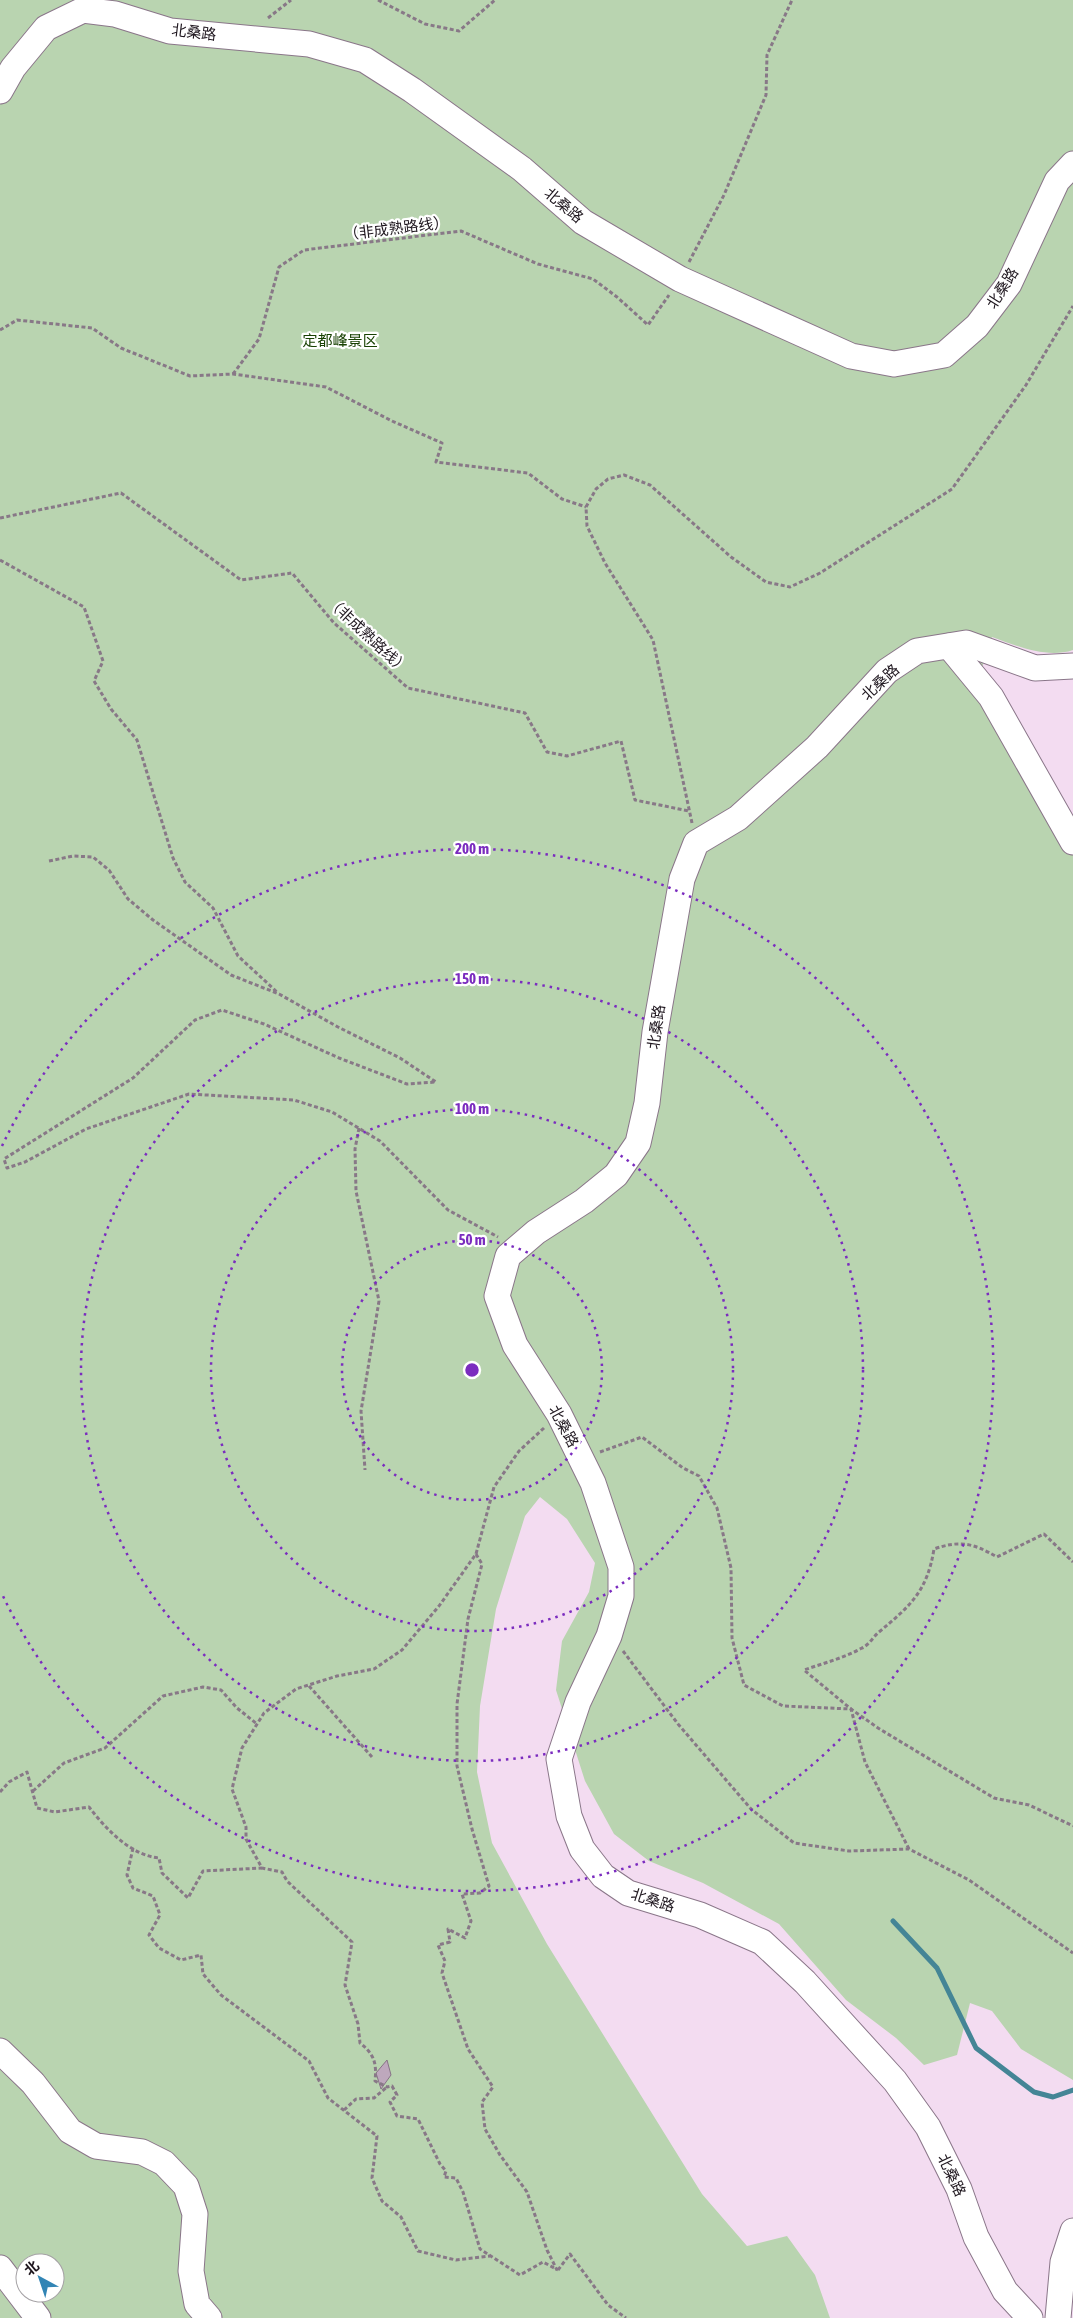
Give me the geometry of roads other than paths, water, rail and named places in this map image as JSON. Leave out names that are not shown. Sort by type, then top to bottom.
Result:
[{"type":"street","name":"北桑路","points":[[0,91],[13,68],[46,28],[83,10],[115,14],[170,31],[310,44],[365,60],[412,90],[522,169],[584,222],[680,280],[851,356],[894,364],[944,355],[977,326],[1008,284],[1057,181],[1073,164]]},
{"type":"street","name":"北桑路","points":[[1030,2318],[1004,2291],[976,2237],[959,2189],[928,2127],[895,2081],[806,1982],[762,1942],[700,1915],[628,1893],[603,1876],[582,1849],[569,1816],[559,1759],[578,1702],[609,1636],[621,1596],[621,1567],[592,1483],[559,1414],[516,1345],[497,1296],[508,1256],[536,1232],[584,1201],[616,1175],[638,1143],[647,1103],[655,1032],[682,879],[696,844],[738,818],[810,754],[887,671],[918,652],[966,643],[1035,668],[1073,666]]},
{"type":"street","points":[[949,646],[991,697],[1073,842]]},
{"type":"street","points":[[0,2051],[33,2083],[70,2131],[96,2146],[142,2152],[164,2163],[186,2186],[195,2214],[191,2271],[197,2304],[209,2318]]},
{"type":"street","points":[[1058,2318],[1063,2262],[1073,2231]]},
{"type":"street","points":[[0,2268],[38,2318]]},
{"type":"waterway","points":[[893,1921],[937,1968],[976,2048],[1034,2092],[1053,2097],[1073,2090]]},
{"type":"park label","name":"定都峰景区","points":[[340,340]]}]
